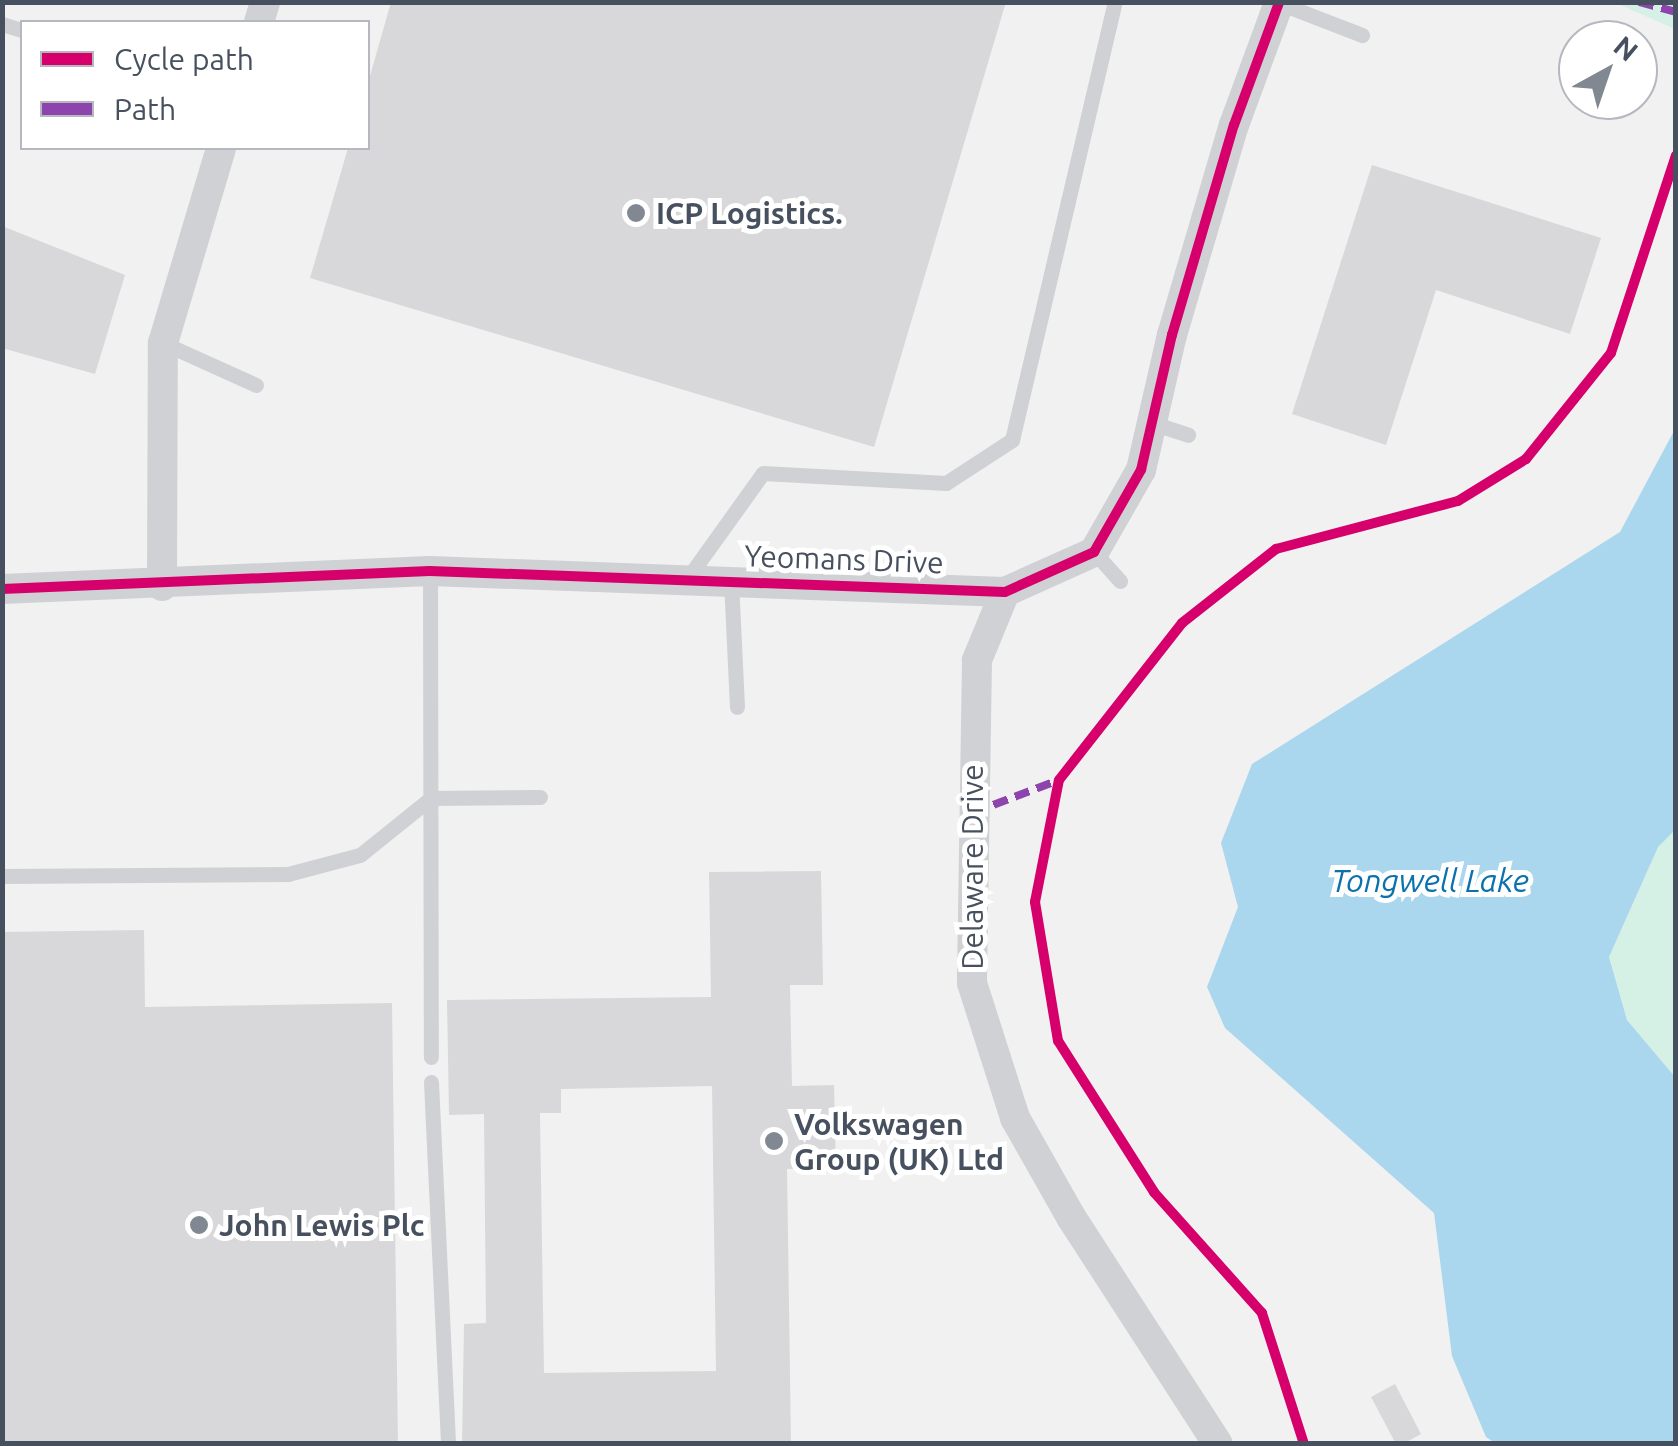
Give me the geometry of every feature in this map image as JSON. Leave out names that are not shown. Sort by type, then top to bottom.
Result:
[{"type":"street","points":[[1094,552],[1141,470],[1234,125],[1279,3]]},
{"type":"street","points":[[162,586],[162,343],[220,150]]},
{"type":"street","name":"Yeomans Drive","points":[[2,588],[162,586],[430,570],[1005,592],[1094,552]]},
{"type":"street","name":"Delaware Drive","points":[[1005,592],[977,660],[972,983],[1015,1118],[1070,1217],[1218,1444]]},
{"type":"lane","points":[[687,579],[762,474],[946,483],[1012,440],[1114,2]]},
{"type":"lane","points":[[1279,3],[1362,34]]},
{"type":"lane","points":[[162,343],[256,385]]},
{"type":"lane","points":[[1152,423],[1188,435]]},
{"type":"lane","points":[[1094,552],[1120,582]]},
{"type":"lane","points":[[430,570],[431,1056]]},
{"type":"lane","points":[[731,580],[737,707]]},
{"type":"lane","points":[[2,876],[288,874],[360,856],[431,798],[540,797]]},
{"type":"lane","points":[[431,1082],[448,1444]]},
{"type":"green space","points":[[1616,3],[1675,3],[1675,29]]},
{"type":"green space","points":[[1675,830],[1675,1077],[1627,1020],[1609,957],[1658,846]]},
{"type":"water","name":"Tongwell Lake","points":[[1675,429],[1675,830],[1658,847],[1609,957],[1627,1020],[1675,1077],[1675,1443],[1495,1443],[1486,1437],[1452,1356],[1434,1213],[1225,1028],[1207,987],[1238,907],[1221,843],[1252,764],[1620,532]]},
{"type":"building","name":"ICP Logistics.","points":[[391,2],[1006,2],[874,447],[310,278],[347,150],[370,150],[370,76]]},
{"type":"building","points":[[1372,165],[1601,238],[1570,334],[1436,290],[1386,445],[1292,414]]},
{"type":"building","points":[[2,226],[125,275],[95,374],[2,348]]},
{"type":"building","name":"Volkswagen Group (UK) Ltd","points":[[821,871],[823,985],[790,985],[792,1086],[834,1085],[836,1168],[787,1169],[791,1444],[462,1444],[464,1324],[486,1323],[484,1114],[449,1115],[447,1000],[711,997],[709,872]],"holes":[[[712,1086],[716,1371],[544,1373],[540,1113],[561,1113],[561,1089]]]},
{"type":"building","name":"John Lewis Plc","points":[[144,930],[145,1007],[392,1003],[398,1444],[2,1444],[2,932]]},
{"type":"building","points":[[1395,1384],[1421,1434],[1403,1444],[1396,1444],[1371,1397]]},
{"type":"marked path","points":[[1639,2],[1676,12]]},
{"type":"marked path","points":[[972,813],[1059,780]]},
{"type":"cycle path","points":[[2,589],[430,571],[1005,592],[1094,552],[1141,470],[1172,335],[1234,125],[1279,3]]},
{"type":"cycle path","points":[[1304,1444],[1262,1313],[1154,1192],[1058,1041],[1035,902],[1059,780],[1182,623],[1276,549],[1458,501],[1526,459],[1611,353],[1676,155]]},
{"type":"place","name":"ICP Logistics.","points":[[636,213]]},
{"type":"place","name":"Volkswagen Group (UK) Ltd","points":[[774,1141]]},
{"type":"place","name":"John Lewis Plc","points":[[199,1225]]}]
